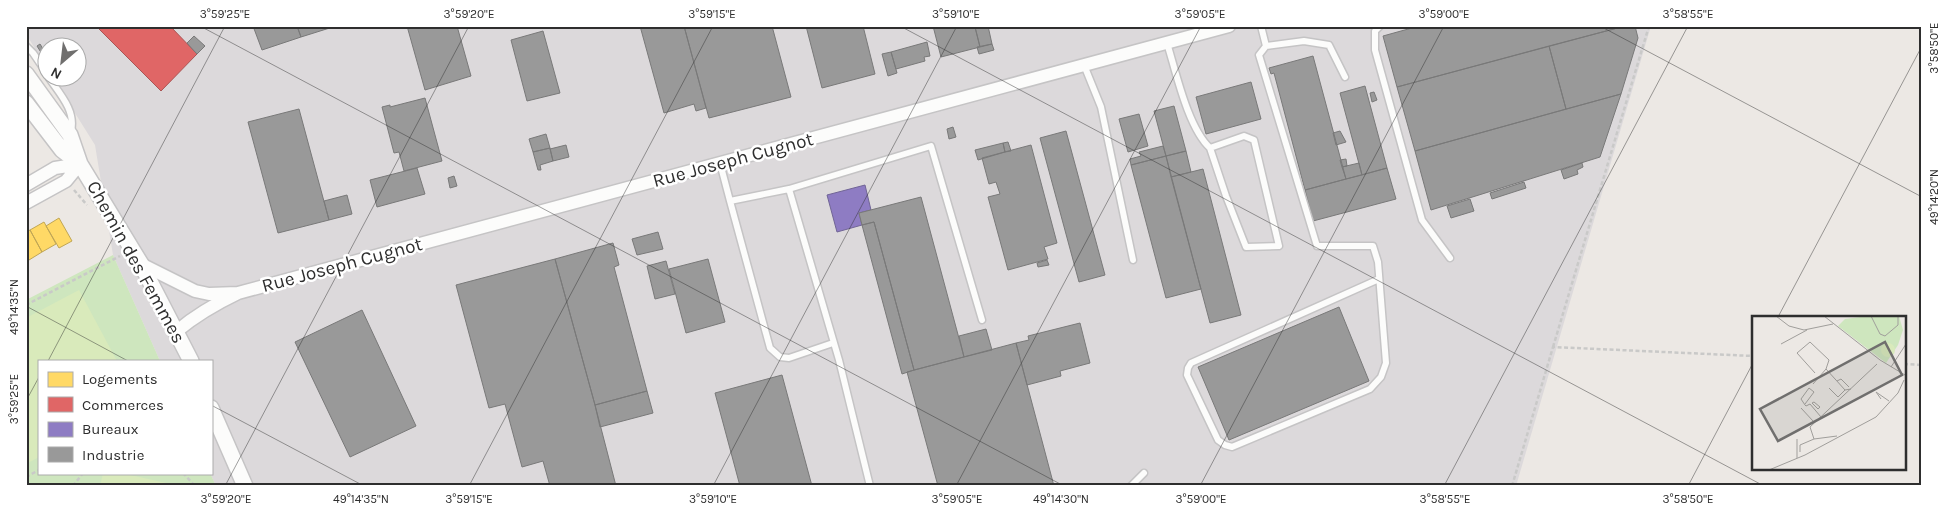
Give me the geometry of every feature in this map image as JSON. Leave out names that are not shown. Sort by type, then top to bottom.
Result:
[{"type":"street","name":"Rue Joseph Cugnot","points":[[177,331],[208,308],[238,293],[1229,26]]},
{"type":"street","name":"Chemin des Femmes","points":[[26,74],[70,135],[80,164],[141,264],[191,360]]},
{"type":"street","name":"Chemin des Femmes","points":[[26,103],[62,150],[80,164]]},
{"type":"street","points":[[26,185],[55,168],[80,164]]},
{"type":"street","points":[[26,203],[66,181],[80,164]]},
{"type":"street","name":"Rue Joseph Cugnot","points":[[141,264],[195,292],[209,294],[238,293]]},
{"type":"street","points":[[212,410],[245,486]]},
{"type":"lane","points":[[1261,26],[1266,46]]},
{"type":"lane","points":[[1380,26],[1375,31],[1375,50],[1422,220],[1450,258]]},
{"type":"lane","points":[[1345,77],[1329,45],[1304,41],[1266,46],[1259,55],[1317,246],[1373,246],[1378,262],[1386,363],[1382,377],[1375,386],[1232,447],[1218,440],[1187,375],[1191,363],[1379,279]]},
{"type":"lane","points":[[1167,43],[1192,119],[1201,140],[1210,148],[1246,247],[1279,246],[1254,140],[1244,136],[1210,148]]},
{"type":"lane","points":[[26,46],[38,61]]},
{"type":"lane","points":[[1084,65],[1101,107],[1133,260]]},
{"type":"lane","points":[[55,88],[70,112],[72,126],[70,135]]},
{"type":"lane","points":[[730,201],[789,189],[931,146],[982,320]]},
{"type":"lane","points":[[720,163],[770,348],[780,357],[789,358],[833,343]]},
{"type":"lane","points":[[789,189],[833,343],[870,486]]},
{"type":"lane","points":[[1131,486],[1144,473]]},
{"type":"path","points":[[1512,486],[1649,26]]},
{"type":"path","points":[[26,305],[120,256]]},
{"type":"path","points":[[1553,347],[1752,356]]},
{"type":"path","points":[[1906,364],[1922,365]]},
{"type":"path","points":[[26,477],[38,471]]},
{"type":"path","points":[[73,486],[82,474]]},
{"type":"path","points":[[184,474],[196,486]]},
{"type":"shaded area","points":[[26,26],[1651,26],[1516,486],[216,486],[210,474],[212,474],[212,360],[160,360],[113,255],[95,145],[59,88],[88,88],[88,38],[38,38],[38,53],[26,34]]},
{"type":"green space","points":[[113,255],[160,360],[38,360],[38,474],[210,474],[216,486],[26,486],[26,300]]},
{"type":"green space","points":[[79,290],[116,360],[38,360],[38,458],[26,464],[26,318]]},
{"type":"green space","points":[[103,474],[126,474],[180,486],[100,486]]},
{"type":"building: Logements","points":[[59,218],[72,241],[59,248],[46,226]]},
{"type":"building: Logements","points":[[44,222],[56,244],[42,252],[30,230]]},
{"type":"building: Logements","points":[[30,230],[42,252],[29,260],[26,255],[26,232]]},
{"type":"building: Commerces","points":[[98,26],[170,26],[197,54],[161,91]]},
{"type":"building: Bureaux","points":[[865,185],[871,210],[859,213],[862,225],[837,232],[827,195]]},
{"type":"building: Industrie","points":[[253,26],[297,26],[301,37],[262,50]]},
{"type":"building: Industrie","points":[[297,26],[336,26],[301,37]]},
{"type":"building: Industrie","points":[[407,26],[457,26],[471,76],[425,90]]},
{"type":"building: Industrie","points":[[640,26],[684,26],[706,108],[696,111],[694,104],[664,113]]},
{"type":"building: Industrie","points":[[684,26],[772,26],[791,97],[709,118]]},
{"type":"building: Industrie","points":[[806,26],[863,26],[875,74],[822,88]]},
{"type":"building: Industrie","points":[[933,26],[978,26],[975,27],[980,47],[941,57]]},
{"type":"building: Industrie","points":[[988,26],[992,44],[980,47],[975,27]]},
{"type":"building: Industrie","points":[[1419,26],[1625,26],[1397,87],[1383,36]]},
{"type":"building: Industrie","points":[[1625,26],[1635,26],[1638,38],[1621,94],[1566,109],[1549,46]]},
{"type":"building: Industrie","points":[[543,31],[560,93],[527,101],[511,40]]},
{"type":"building: Industrie","points":[[194,36],[205,46],[197,54],[187,43]]},
{"type":"building: Industrie","points":[[927,42],[930,56],[924,57],[925,61],[896,69],[891,52]]},
{"type":"building: Industrie","points":[[992,44],[994,50],[979,54],[977,47]]},
{"type":"building: Industrie","points":[[1549,46],[1566,109],[1415,151],[1397,87]]},
{"type":"building: Industrie","points":[[891,52],[897,73],[888,76],[882,54]]},
{"type":"building: Industrie","points":[[1313,56],[1346,179],[1305,190],[1274,73],[1271,74],[1269,68]]},
{"type":"building: Industrie","points":[[1251,82],[1261,119],[1206,134],[1196,97]]},
{"type":"building: Industrie","points":[[1365,86],[1387,168],[1362,175],[1340,93]]},
{"type":"building: Industrie","points":[[1374,92],[1377,100],[1372,102],[1370,93]]},
{"type":"building: Industrie","points":[[1621,94],[1600,157],[1431,210],[1415,151]]},
{"type":"building: Industrie","points":[[425,98],[442,161],[404,171],[399,152],[394,153],[382,107],[390,105],[390,107]]},
{"type":"building: Industrie","points":[[1174,106],[1186,151],[1166,156],[1154,111]]},
{"type":"building: Industrie","points":[[299,109],[329,220],[278,233],[248,122]]},
{"type":"building: Industrie","points":[[1139,114],[1148,146],[1128,152],[1119,119]]},
{"type":"building: Industrie","points":[[953,127],[956,137],[949,139],[947,129]]},
{"type":"building: Industrie","points":[[1066,131],[1105,275],[1079,282],[1040,138]]},
{"type":"building: Industrie","points":[[1340,131],[1346,142],[1336,145],[1333,133]]},
{"type":"building: Industrie","points":[[546,134],[550,148],[533,152],[529,139]]},
{"type":"building: Industrie","points":[[1008,142],[1011,151],[1005,152],[1003,143]]},
{"type":"building: Industrie","points":[[1003,143],[1005,152],[978,160],[975,150]]},
{"type":"building: Industrie","points":[[566,145],[569,157],[553,161],[550,149]]},
{"type":"building: Industrie","points":[[1031,145],[1057,243],[1044,247],[1048,259],[1008,270],[988,197],[1000,194],[996,182],[989,184],[982,158]]},
{"type":"building: Industrie","points":[[1163,146],[1166,156],[1131,165],[1130,159],[1141,156],[1139,152]]},
{"type":"building: Industrie","points":[[550,148],[553,161],[540,165],[541,170],[538,170],[533,152]]},
{"type":"building: Industrie","points":[[1186,151],[1191,172],[1171,177],[1166,156]]},
{"type":"building: Industrie","points":[[1166,156],[1201,289],[1166,298],[1131,165]]},
{"type":"building: Industrie","points":[[1346,159],[1347,166],[1342,167],[1340,160]]},
{"type":"building: Industrie","points":[[1359,163],[1362,175],[1346,179],[1342,167]]},
{"type":"building: Industrie","points":[[1582,163],[1583,167],[1577,170],[1578,174],[1564,179],[1561,170]]},
{"type":"building: Industrie","points":[[417,168],[425,194],[377,207],[370,180]]},
{"type":"building: Industrie","points":[[1387,168],[1396,199],[1313,221],[1305,190]]},
{"type":"building: Industrie","points":[[1203,169],[1241,315],[1210,323],[1171,177]]},
{"type":"building: Industrie","points":[[454,176],[457,186],[450,188],[448,178]]},
{"type":"building: Industrie","points":[[1524,182],[1526,188],[1492,199],[1490,193]]},
{"type":"building: Industrie","points":[[347,195],[352,214],[329,220],[324,201]]},
{"type":"building: Industrie","points":[[921,197],[964,357],[914,370],[874,222],[862,225],[859,213]]},
{"type":"building: Industrie","points":[[1470,199],[1474,211],[1451,218],[1447,206]]},
{"type":"building: Industrie","points":[[874,222],[914,370],[902,374],[862,225]]},
{"type":"building: Industrie","points":[[658,232],[663,249],[637,255],[632,239]]},
{"type":"building: Industrie","points":[[613,243],[619,265],[614,267],[647,391],[595,405],[555,259]]},
{"type":"building: Industrie","points":[[555,259],[616,486],[550,486],[543,461],[522,467],[505,404],[489,408],[456,285]]},
{"type":"building: Industrie","points":[[708,259],[725,322],[686,333],[669,269]]},
{"type":"building: Industrie","points":[[1047,260],[1049,265],[1038,267],[1037,263]]},
{"type":"building: Industrie","points":[[666,261],[675,294],[655,299],[647,266]]},
{"type":"building: Industrie","points":[[1339,307],[1369,381],[1229,440],[1198,367]]},
{"type":"building: Industrie","points":[[362,310],[416,426],[350,457],[295,342]]},
{"type":"building: Industrie","points":[[1080,323],[1090,363],[1060,371],[1061,376],[1027,385],[1016,343],[1029,340],[1028,336]]},
{"type":"building: Industrie","points":[[986,329],[992,350],[964,357],[959,336]]},
{"type":"building: Industrie","points":[[1016,343],[1054,486],[938,486],[907,372]]},
{"type":"building: Industrie","points":[[782,375],[812,486],[740,486],[715,393]]},
{"type":"building: Industrie","points":[[647,391],[653,413],[600,427],[595,405]]}]
